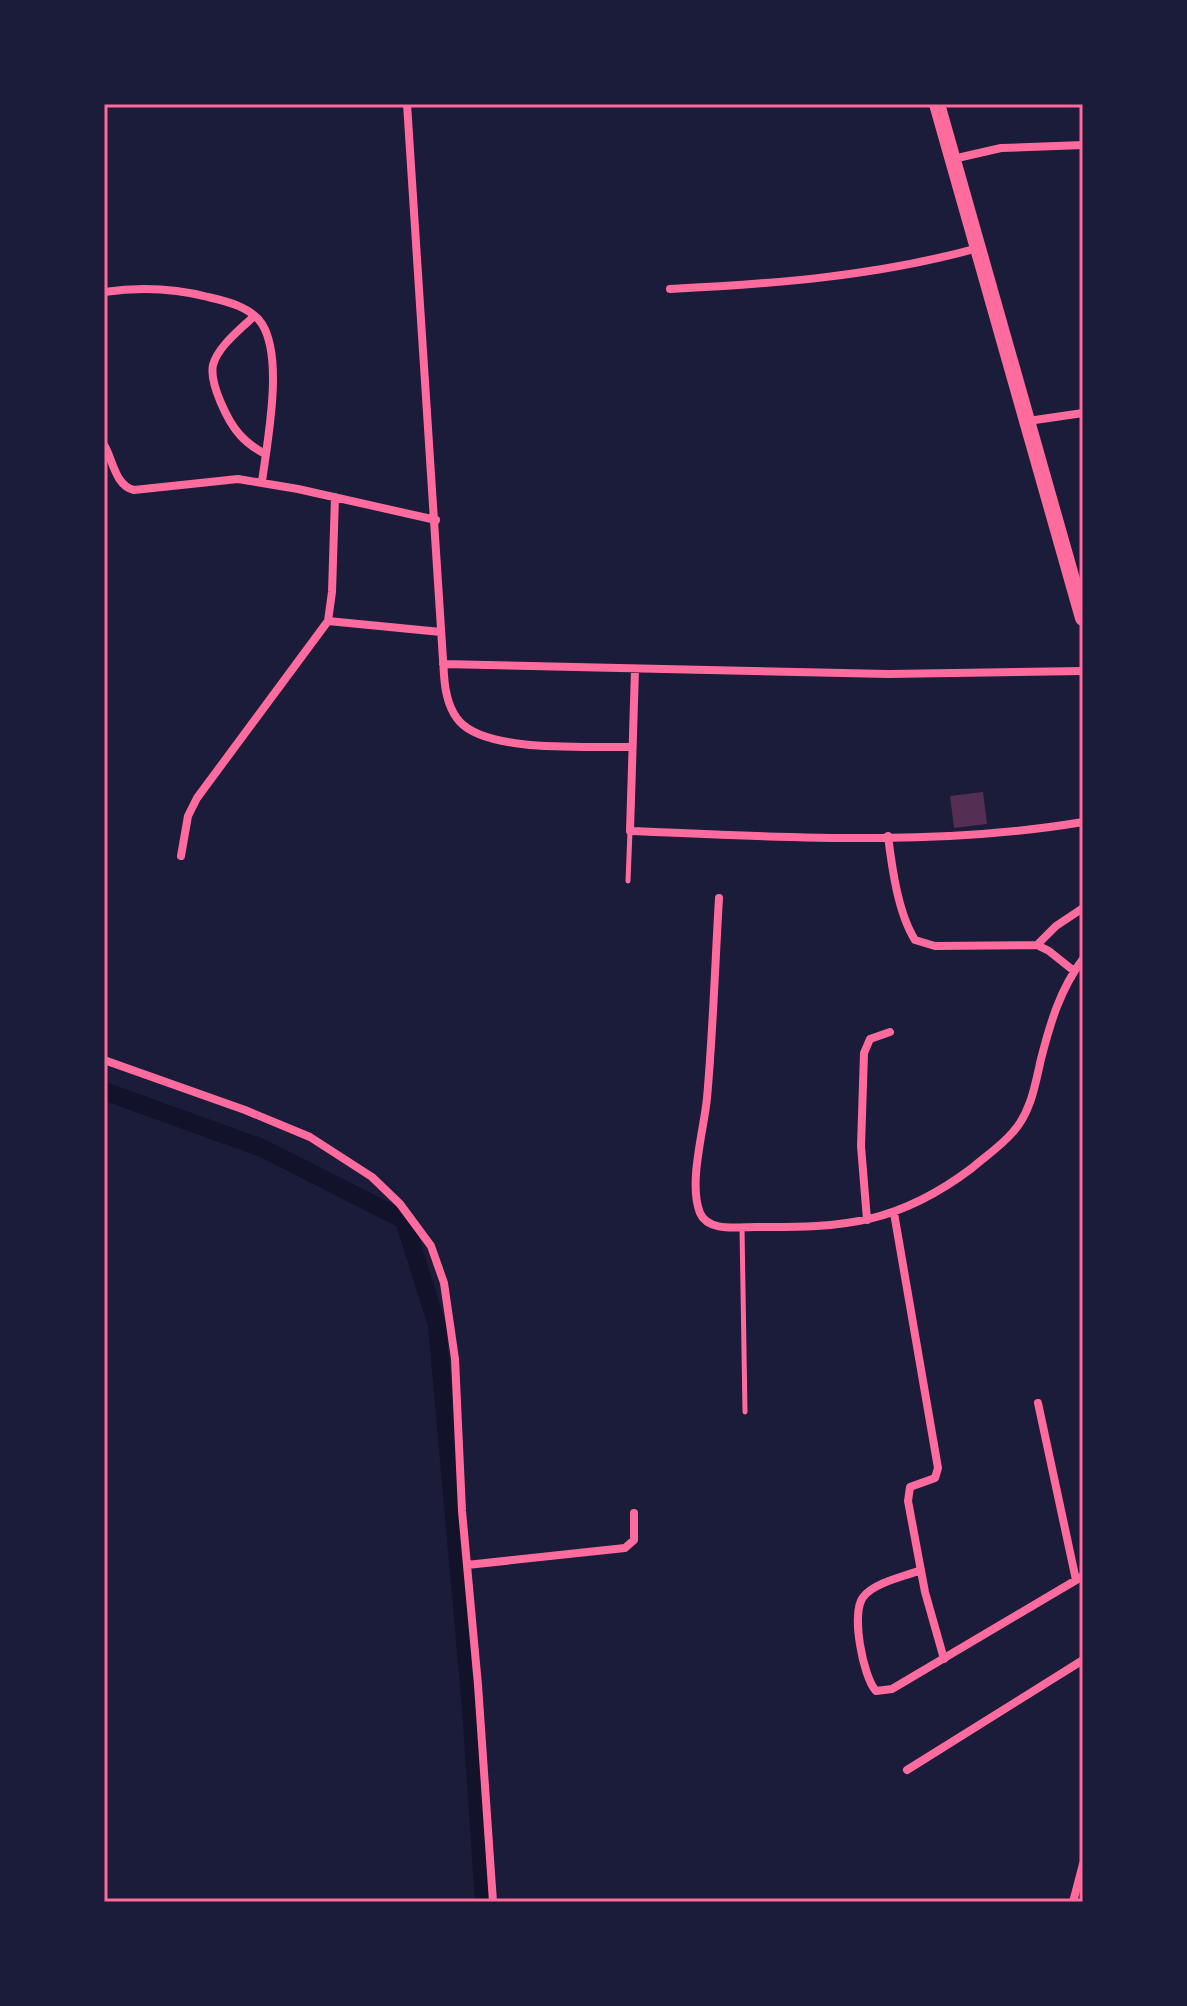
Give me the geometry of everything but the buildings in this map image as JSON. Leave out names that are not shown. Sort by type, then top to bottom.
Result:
[{"type":"main road","points":[[937,104],[1083,618]]},
{"type":"street","points":[[407,104],[445,691],[458,720],[484,738],[512,743],[631,747]]},
{"type":"street","points":[[952,159],[1001,148],[1083,145]]},
{"type":"street","points":[[670,289],[867,272],[931,261],[978,248]]},
{"type":"street","points":[[104,292],[169,289],[224,300],[262,323],[270,346],[273,388],[262,482]]},
{"type":"street","points":[[254,316],[219,355],[213,364],[213,375],[229,421],[248,443],[265,454]]},
{"type":"street","points":[[1027,421],[1083,413]]},
{"type":"street","points":[[104,445],[127,489],[238,479],[436,520]]},
{"type":"street","points":[[181,856],[188,816],[197,798],[328,621],[335,497]]},
{"type":"street","points":[[328,621],[441,632]]},
{"type":"street","points":[[443,664],[888,674],[1083,671]]},
{"type":"street","points":[[635,670],[630,831],[764,836],[991,834],[1083,822]]},
{"type":"street","points":[[888,836],[904,916],[915,940],[935,946],[1037,945],[1074,971]]},
{"type":"street","points":[[719,898],[707,1099],[696,1190],[701,1217],[708,1224],[801,1226],[867,1220],[918,1203],[953,1182],[1014,1131],[1026,1114],[1055,1012],[1083,959]]},
{"type":"street","points":[[1037,945],[1056,926],[1083,908]]},
{"type":"street","points":[[867,1220],[861,1146],[864,1053],[870,1039],[890,1032]]},
{"type":"street","points":[[104,1060],[269,1119],[310,1137],[372,1177],[400,1204],[417,1225],[439,1263],[455,1359],[467,1565],[493,1902]]},
{"type":"street","points":[[894,1213],[938,1468],[935,1478],[914,1484],[908,1490],[921,1570],[944,1659]]},
{"type":"street","points":[[921,1570],[876,1587],[865,1593],[860,1601],[859,1633],[868,1679],[876,1691],[887,1691],[1080,1578],[1038,1403]]},
{"type":"street","points":[[467,1565],[625,1548],[634,1540],[634,1513]]},
{"type":"street","points":[[907,1770],[1083,1660]]},
{"type":"street","points":[[1073,1902],[1083,1864]]},
{"type":"lane","points":[[628,881],[630,831]]},
{"type":"lane","points":[[742,1227],[745,1412]]},
{"type":"waterway","points":[[104,1091],[262,1148],[404,1220],[437,1325],[471,1708],[484,1902]]}]
